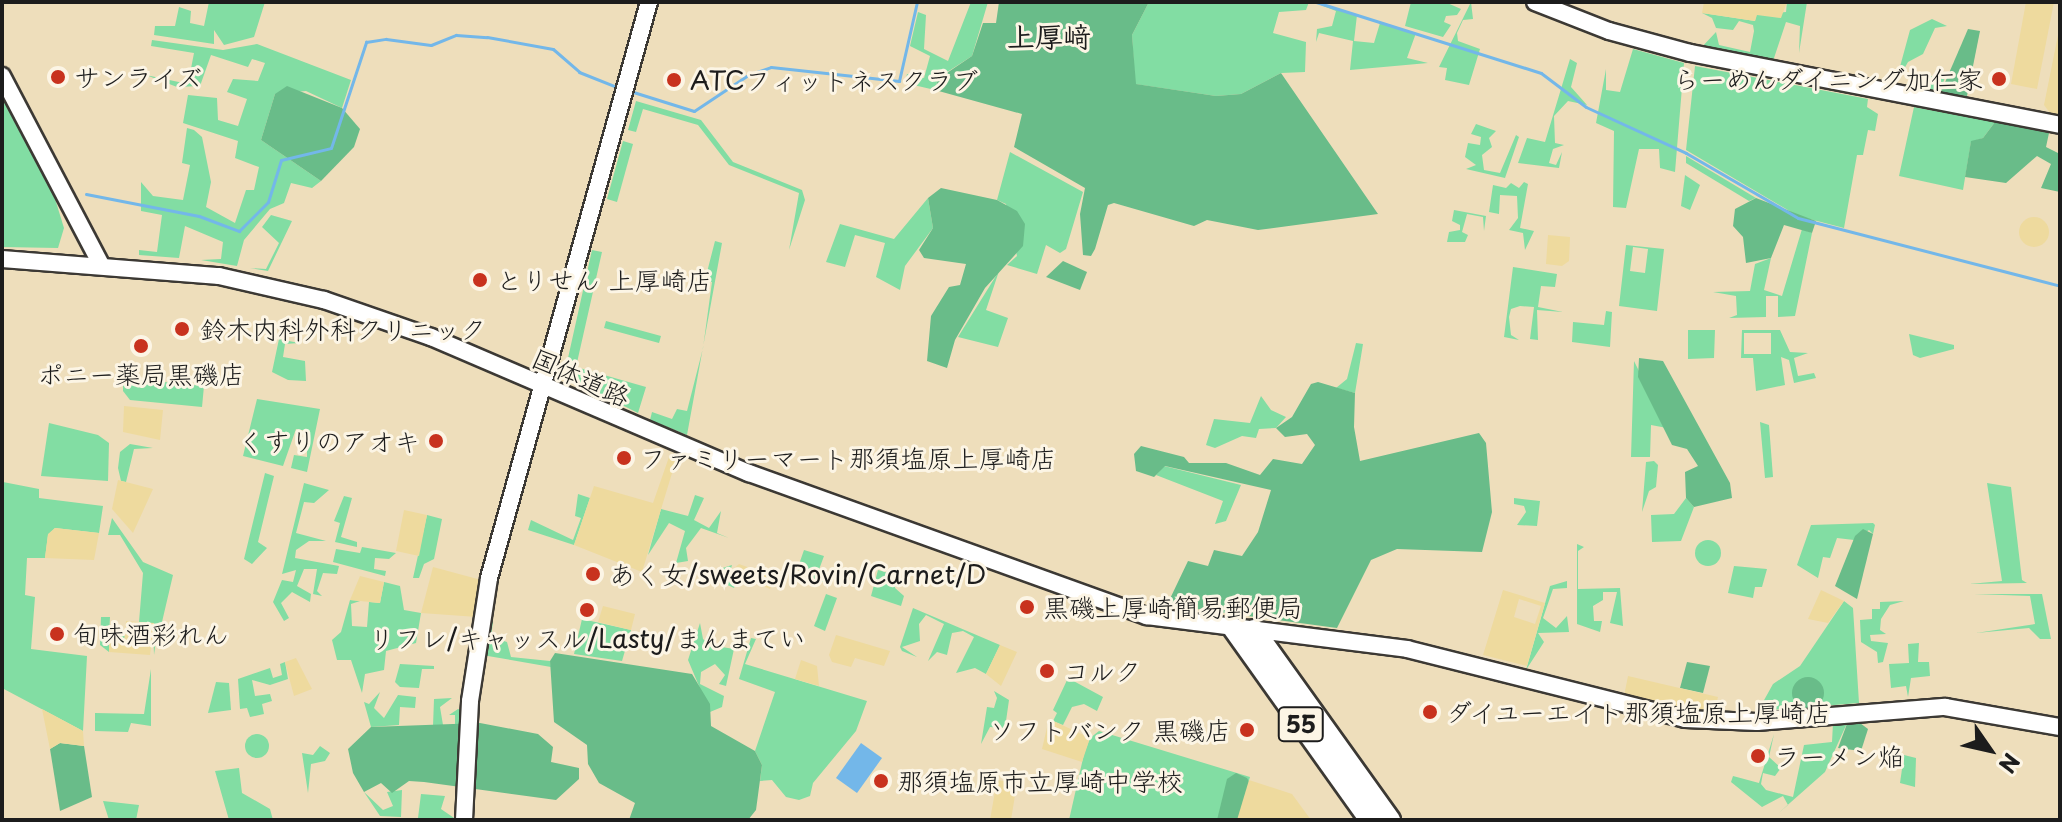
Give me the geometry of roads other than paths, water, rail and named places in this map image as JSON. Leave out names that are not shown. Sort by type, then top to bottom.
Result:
[{"type":"main road","name":"55","points":[[1233,628],[1370,820]]},
{"type":"main road","name":"55","points":[[1254,630],[1390,820]]},
{"type":"street","points":[[464,820],[476,645],[502,527],[545,386],[649,2]]},
{"type":"street","points":[[1535,2],[1609,31],[1690,53],[2060,125]]},
{"type":"street","points":[[2,76],[100,263]]},
{"type":"street","name":"国体道路","points":[[2,259],[100,263],[219,276],[301,293],[431,337],[749,473],[1124,610],[1233,628],[1407,649],[1685,719],[1757,722],[1945,707],[2060,727]]},
{"type":"water","points":[[861,743],[882,758],[857,793],[836,778]]},
{"type":"waterway","points":[[630,91],[694,111],[748,75],[771,67],[899,81],[917,2]]},
{"type":"waterway","points":[[1316,2],[1541,73],[1586,107],[1686,153],[1798,218],[2060,286]]},
{"type":"waterway","points":[[86,194],[199,216],[239,231],[268,202],[281,160],[331,148],[366,42],[386,39],[431,45],[456,35],[487,37],[553,49],[579,72],[619,88]]},
{"type":"place","name":"サンライズ","points":[[58,77]]},
{"type":"place","name":"らーめんダイニング加仁家","points":[[1999,79]]},
{"type":"place","name":"ATCフィットネスクラブ","points":[[674,80]]},
{"type":"place","name":"とりせん 上厚崎店","points":[[480,280]]},
{"type":"place","name":"鈴木内科外科クリニック","points":[[182,329]]},
{"type":"place","name":"ポニー薬局黒磯店","points":[[141,346]]},
{"type":"place","name":"くすりのアオキ","points":[[436,441]]},
{"type":"place","name":"ファミリーマート那須塩原上厚崎店","points":[[624,458]]},
{"type":"place","name":"あく女/sweets/Rovin/Carnet/D","points":[[593,574]]},
{"type":"place","name":"黒磯上厚崎簡易郵便局","points":[[1027,607]]},
{"type":"place","name":"リフレ/キャッスル/Lasty/まんまてい","points":[[587,610]]},
{"type":"place","name":"旬味酒彩れん","points":[[57,634]]},
{"type":"place","name":"コルク","points":[[1047,671]]},
{"type":"place","name":"ダイユーエイト那須塩原上厚崎店","points":[[1430,712]]},
{"type":"place","name":"ソフトバンク 黒磯店","points":[[1247,730]]},
{"type":"place","name":"ラーメン焔","points":[[1758,756]]},
{"type":"place","name":"那須塩原市立厚崎中学校","points":[[881,781]]},
{"type":"district","name":"上厚﨑","points":[[1049,36]]}]
